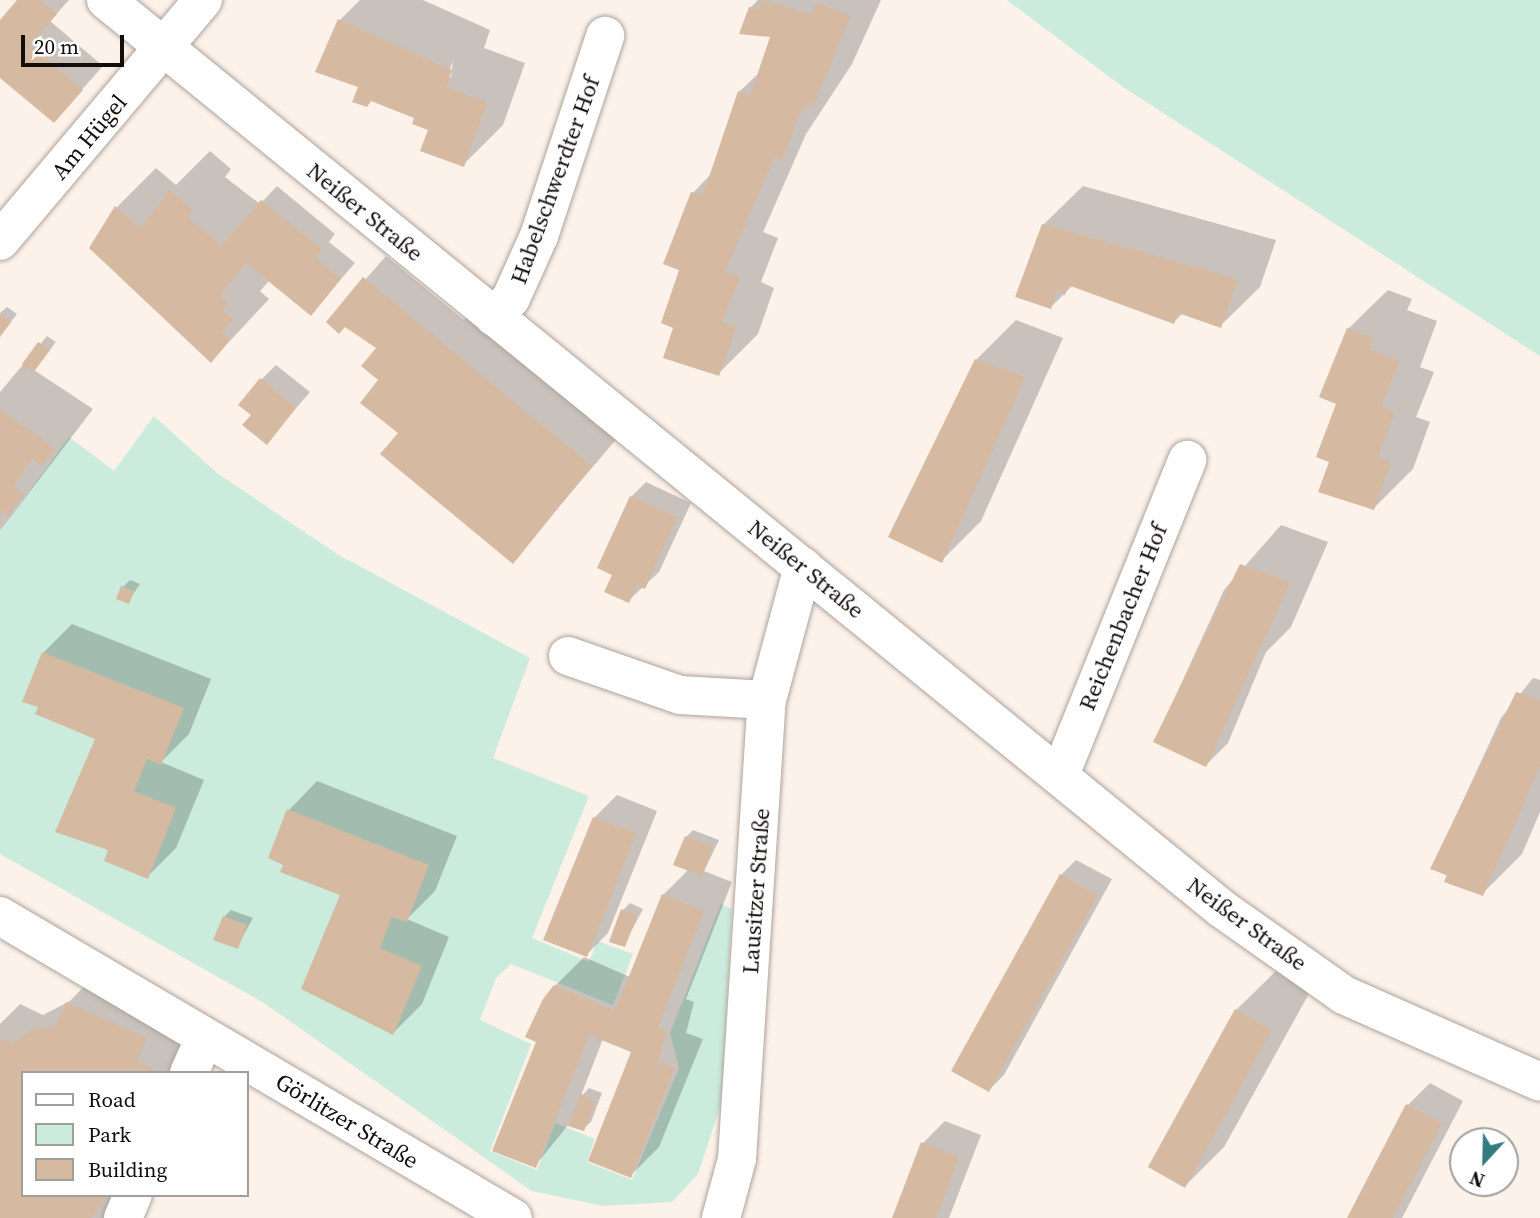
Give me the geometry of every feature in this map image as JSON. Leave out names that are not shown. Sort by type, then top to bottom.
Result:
[{"type":"street","name":"Neißer Straße","points":[[106,0],[1222,909],[1344,995],[1540,1082]]},
{"type":"street","name":"Am Hügel","points":[[0,241],[204,0]]},
{"type":"street","name":"Habelschwerdter Hof","points":[[494,317],[511,298],[539,236],[605,36]]},
{"type":"street","name":"Reichenbacher Hof","points":[[1060,775],[1187,460]]},
{"type":"street","name":"Lausitzer Straße","points":[[721,1218],[737,1159],[767,700],[803,567]]},
{"type":"street","points":[[568,656],[680,695],[767,700]]},
{"type":"street","name":"Görlitzer Straße","points":[[0,916],[513,1218]]},
{"type":"street","points":[[190,1071],[205,1037]]},
{"type":"street","points":[[123,1218],[132,1197]]},
{"type":"green space","points":[[1007,0],[1540,0],[1540,356],[1123,87]]},
{"type":"green space","points":[[154,416],[217,473],[337,554],[530,658],[493,758],[589,796],[532,938],[589,962],[597,941],[633,954],[613,1005],[511,964],[496,978],[480,1020],[531,1044],[490,1151],[537,1170],[555,1123],[595,1139],[587,1162],[632,1180],[679,1068],[670,1033],[721,904],[732,909],[722,1101],[698,1174],[672,1202],[603,1206],[532,1191],[264,1003],[0,854],[0,532],[69,437],[114,471]]},
{"type":"building","points":[[17,0],[41,0],[57,14],[30,45],[83,90],[54,123],[0,78],[0,20]]},
{"type":"building","points":[[762,0],[812,15],[816,3],[851,16],[813,106],[807,104],[799,115],[782,160],[774,157],[725,272],[740,277],[722,322],[736,327],[719,376],[663,358],[673,328],[661,323],[679,270],[663,264],[691,192],[703,195],[738,91],[750,96],[770,37],[739,34],[749,7],[759,9]]},
{"type":"building","points":[[338,19],[452,70],[446,87],[487,102],[464,167],[420,151],[428,130],[412,124],[414,118],[371,101],[367,107],[352,102],[358,87],[315,72]]},
{"type":"building","points":[[169,190],[193,209],[187,217],[222,245],[261,200],[322,249],[315,257],[341,279],[311,316],[246,263],[220,295],[229,303],[223,311],[233,319],[222,332],[231,339],[211,363],[89,248],[115,206],[141,228]]},
{"type":"building","points":[[1042,224],[1238,279],[1221,328],[1178,313],[1174,324],[1068,285],[1065,295],[1057,291],[1051,309],[1015,297]]},
{"type":"building","points":[[363,277],[592,466],[513,564],[380,454],[398,433],[360,403],[378,380],[361,366],[376,348],[345,327],[339,334],[326,322]]},
{"type":"building","points":[[0,314],[11,322],[0,337]]},
{"type":"building","points":[[1347,328],[1374,338],[1369,349],[1399,361],[1381,406],[1395,412],[1378,457],[1391,462],[1374,510],[1318,492],[1329,462],[1316,457],[1336,404],[1319,397]]},
{"type":"building","points":[[38,342],[50,350],[33,373],[22,364]]},
{"type":"building","points":[[975,359],[1025,377],[942,563],[888,537]]},
{"type":"building","points":[[260,378],[296,408],[267,445],[242,425],[251,415],[238,405]]},
{"type":"building","points":[[0,409],[55,449],[42,466],[32,458],[14,487],[24,494],[8,516],[0,510]]},
{"type":"building","points":[[630,496],[677,518],[645,589],[637,586],[629,603],[604,592],[612,575],[597,568]]},
{"type":"building","points":[[1240,564],[1290,582],[1206,767],[1153,742]]},
{"type":"building","points":[[121,586],[134,591],[129,604],[116,599]]},
{"type":"building","points":[[42,652],[184,708],[161,765],[147,759],[134,791],[176,808],[148,879],[104,861],[108,850],[55,832],[95,739],[35,714],[38,707],[22,702]]},
{"type":"building","points":[[1516,692],[1540,700],[1540,766],[1483,896],[1444,882],[1447,875],[1430,869]]},
{"type":"building","points":[[287,809],[429,865],[407,922],[392,917],[380,948],[422,966],[393,1035],[301,989],[340,895],[280,872],[283,865],[268,858]]},
{"type":"building","points":[[593,817],[636,833],[587,957],[543,940]]},
{"type":"building","points":[[685,836],[713,847],[702,876],[673,865]]},
{"type":"building","points":[[1060,874],[1098,895],[989,1092],[951,1071]]},
{"type":"building","points":[[662,894],[704,911],[658,1027],[666,1031],[658,1062],[675,1068],[631,1178],[588,1161],[631,1052],[589,1035],[536,1168],[492,1151],[536,1042],[525,1037],[543,999],[554,985],[615,1011]]},
{"type":"building","points":[[621,909],[637,916],[625,947],[609,942]]},
{"type":"building","points":[[223,916],[247,925],[238,949],[213,940]]},
{"type":"building","points":[[66,1002],[147,1038],[137,1061],[158,1071],[21,1071],[21,1197],[106,1197],[91,1218],[0,1218],[0,1037],[13,1043],[31,1030],[55,1026]]},
{"type":"building","points":[[1235,1009],[1272,1030],[1185,1188],[1148,1167]]},
{"type":"building","points":[[581,1094],[596,1101],[584,1131],[568,1126]]},
{"type":"building","points":[[1406,1104],[1442,1123],[1393,1218],[1347,1218]]},
{"type":"building","points":[[921,1142],[959,1157],[936,1218],[892,1218]]}]
